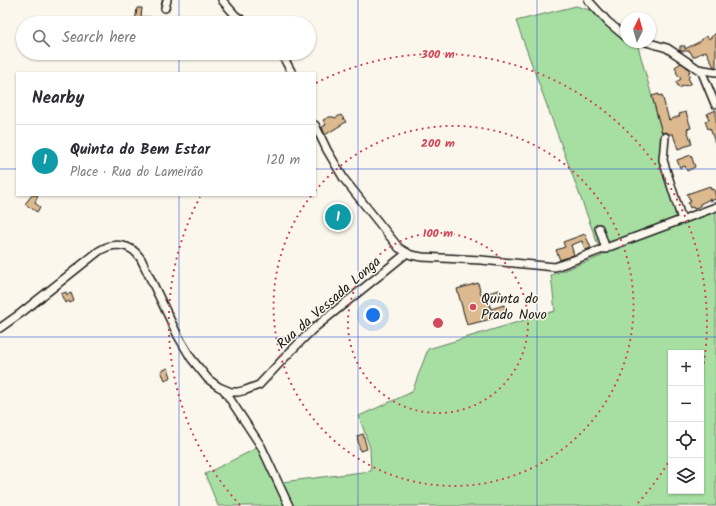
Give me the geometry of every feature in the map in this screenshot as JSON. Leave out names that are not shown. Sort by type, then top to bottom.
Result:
[{"type":"street","points":[[166,0],[166,8]]},
{"type":"street","points":[[222,0],[236,16]]},
{"type":"street","points":[[588,0],[608,22],[620,32]]},
{"type":"street","points":[[656,45],[669,49],[689,64],[701,70],[715,72]]},
{"type":"street","points":[[285,60],[291,72]]},
{"type":"street","points":[[701,70],[715,104]]},
{"type":"street","points":[[316,127],[344,179],[399,248],[407,253],[422,257],[476,260],[550,267],[560,266],[716,207]]},
{"type":"street","points":[[666,137],[663,160],[682,220]]},
{"type":"street","points":[[599,228],[606,249]]},
{"type":"street","points":[[0,328],[99,251],[112,245],[123,245],[134,250],[141,259],[178,336],[191,358],[208,379],[224,390],[261,446],[289,506]]},
{"type":"street","name":"Rua da Vessada Longa","points":[[224,390],[238,392],[259,385],[313,329],[407,253]]},
{"type":"green space","points":[[576,6],[596,12],[620,34],[620,48],[638,48],[663,136],[660,158],[681,223],[716,211],[716,506],[218,506],[205,474],[265,444],[282,482],[371,471],[370,448],[359,416],[412,392],[428,349],[555,311],[551,275],[602,256],[516,21]]},
{"type":"building","points":[[137,8],[142,8],[141,16],[136,16]]},
{"type":"building","points":[[716,33],[716,67],[714,67],[706,51],[693,57],[690,51],[680,51],[680,46],[685,46],[685,49],[701,41],[700,40],[707,36],[709,39]]},
{"type":"building","points":[[681,63],[687,67],[690,72],[688,73],[690,76],[688,78],[691,83],[679,88],[676,82],[681,79],[676,72],[675,67]]},
{"type":"building","points":[[659,94],[659,96],[662,95],[669,120],[686,112],[691,128],[687,129],[692,144],[678,149],[673,134],[666,132],[662,133],[652,96]]},
{"type":"building","points":[[716,110],[715,143],[710,128],[708,129],[705,121],[709,120],[707,114]]},
{"type":"building","points":[[341,115],[346,122],[325,135],[322,127],[326,125],[323,120],[329,117],[335,118]]},
{"type":"building","points":[[691,155],[695,167],[687,171],[685,166],[680,168],[677,160]]},
{"type":"building","points":[[710,186],[711,190],[714,189],[716,199],[710,201],[710,199],[694,209],[693,207],[690,208],[688,203],[691,202],[687,194]]},
{"type":"building","points":[[31,196],[38,196],[35,203],[40,207],[37,212],[25,204]]},
{"type":"building","points":[[332,211],[346,213],[344,223],[330,221]]},
{"type":"building","points":[[585,234],[591,248],[585,250],[582,241],[571,245],[574,255],[560,260],[556,250],[565,247],[563,242]]},
{"type":"building","name":"Quinta do Prado Novo","points":[[478,283],[481,295],[499,290],[500,294],[487,298],[491,309],[504,305],[507,315],[467,325],[457,289]]},
{"type":"building","points":[[66,292],[67,295],[71,293],[74,301],[65,303],[61,294]]},
{"type":"building","points":[[168,368],[171,377],[165,380],[161,371]]},
{"type":"building","points":[[363,434],[367,449],[360,451],[357,436]]},
{"type":"place","name":"Quinta do Bem Estar","points":[[338,217]]},
{"type":"place","name":"Quinta do Prado Novo","points":[[473,307]]}]
